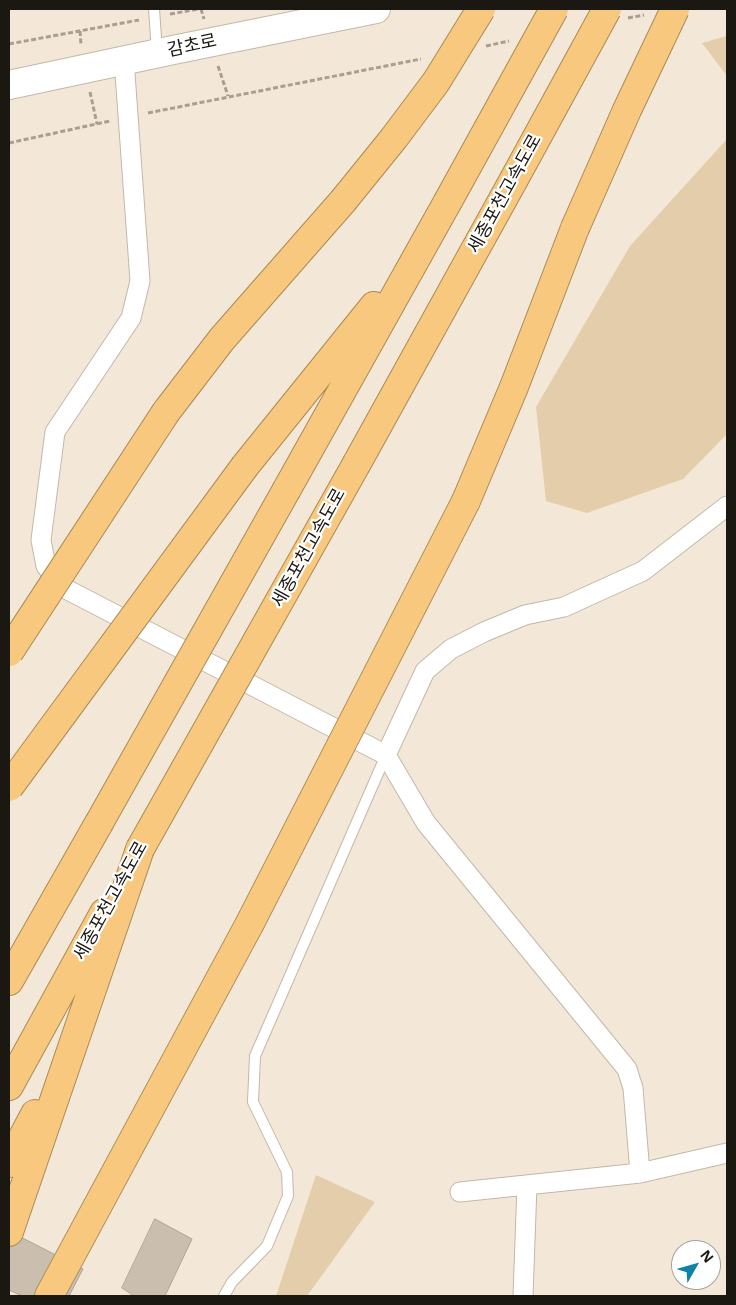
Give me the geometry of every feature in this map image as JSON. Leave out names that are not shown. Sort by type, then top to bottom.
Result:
[{"type":"highway","points":[[9,652],[166,412],[222,339],[343,201],[394,138],[436,82],[481,9]]},
{"type":"highway","points":[[9,981],[99,824],[554,9]]},
{"type":"highway","points":[[49,1296],[248,925],[466,501],[514,387],[575,228],[627,110],[675,9]]},
{"type":"highway","name":"세종포천고속도로","points":[[9,1086],[513,181],[617,14]]},
{"type":"highway","points":[[9,787],[245,466],[421,249]]},
{"type":"highway","points":[[9,1232],[140,849]]},
{"type":"highway","points":[[66,1296],[166,1107],[248,925]]},
{"type":"highway","points":[[9,1163],[76,1035]]},
{"type":"main road","name":"감초로","points":[[9,85],[376,9]]},
{"type":"street","points":[[124,60],[140,281],[130,318],[55,432],[41,540],[46,566],[64,588],[386,755],[426,823],[627,1069],[633,1088],[640,1173]]},
{"type":"street","points":[[386,755],[425,671],[451,649],[484,632],[525,615],[564,607],[643,571],[727,506]]},
{"type":"street","points":[[460,1192],[640,1173],[727,1153]]},
{"type":"street","points":[[523,1296],[527,1185]]},
{"type":"lane","points":[[154,13],[157,53]]},
{"type":"lane","points":[[224,1296],[232,1282],[267,1246],[288,1196],[287,1172],[253,1102],[255,1056],[386,755]]},
{"type":"path","points":[[9,44],[154,13],[198,9]]},
{"type":"path","points":[[617,14],[648,14]]},
{"type":"path","points":[[482,47],[511,41]]},
{"type":"path","points":[[9,142],[423,58]]},
{"type":"shaded area","points":[[727,36],[727,76],[702,43]]},
{"type":"shaded area","points":[[727,139],[727,434],[683,479],[587,513],[546,501],[536,407],[630,246]]},
{"type":"shaded area","points":[[316,1175],[375,1202],[307,1296],[276,1296]]},
{"type":"building","points":[[155,1219],[192,1239],[165,1296],[134,1296],[122,1288]]},
{"type":"building","points":[[9,1231],[83,1269],[69,1296],[22,1296],[9,1290]]}]
